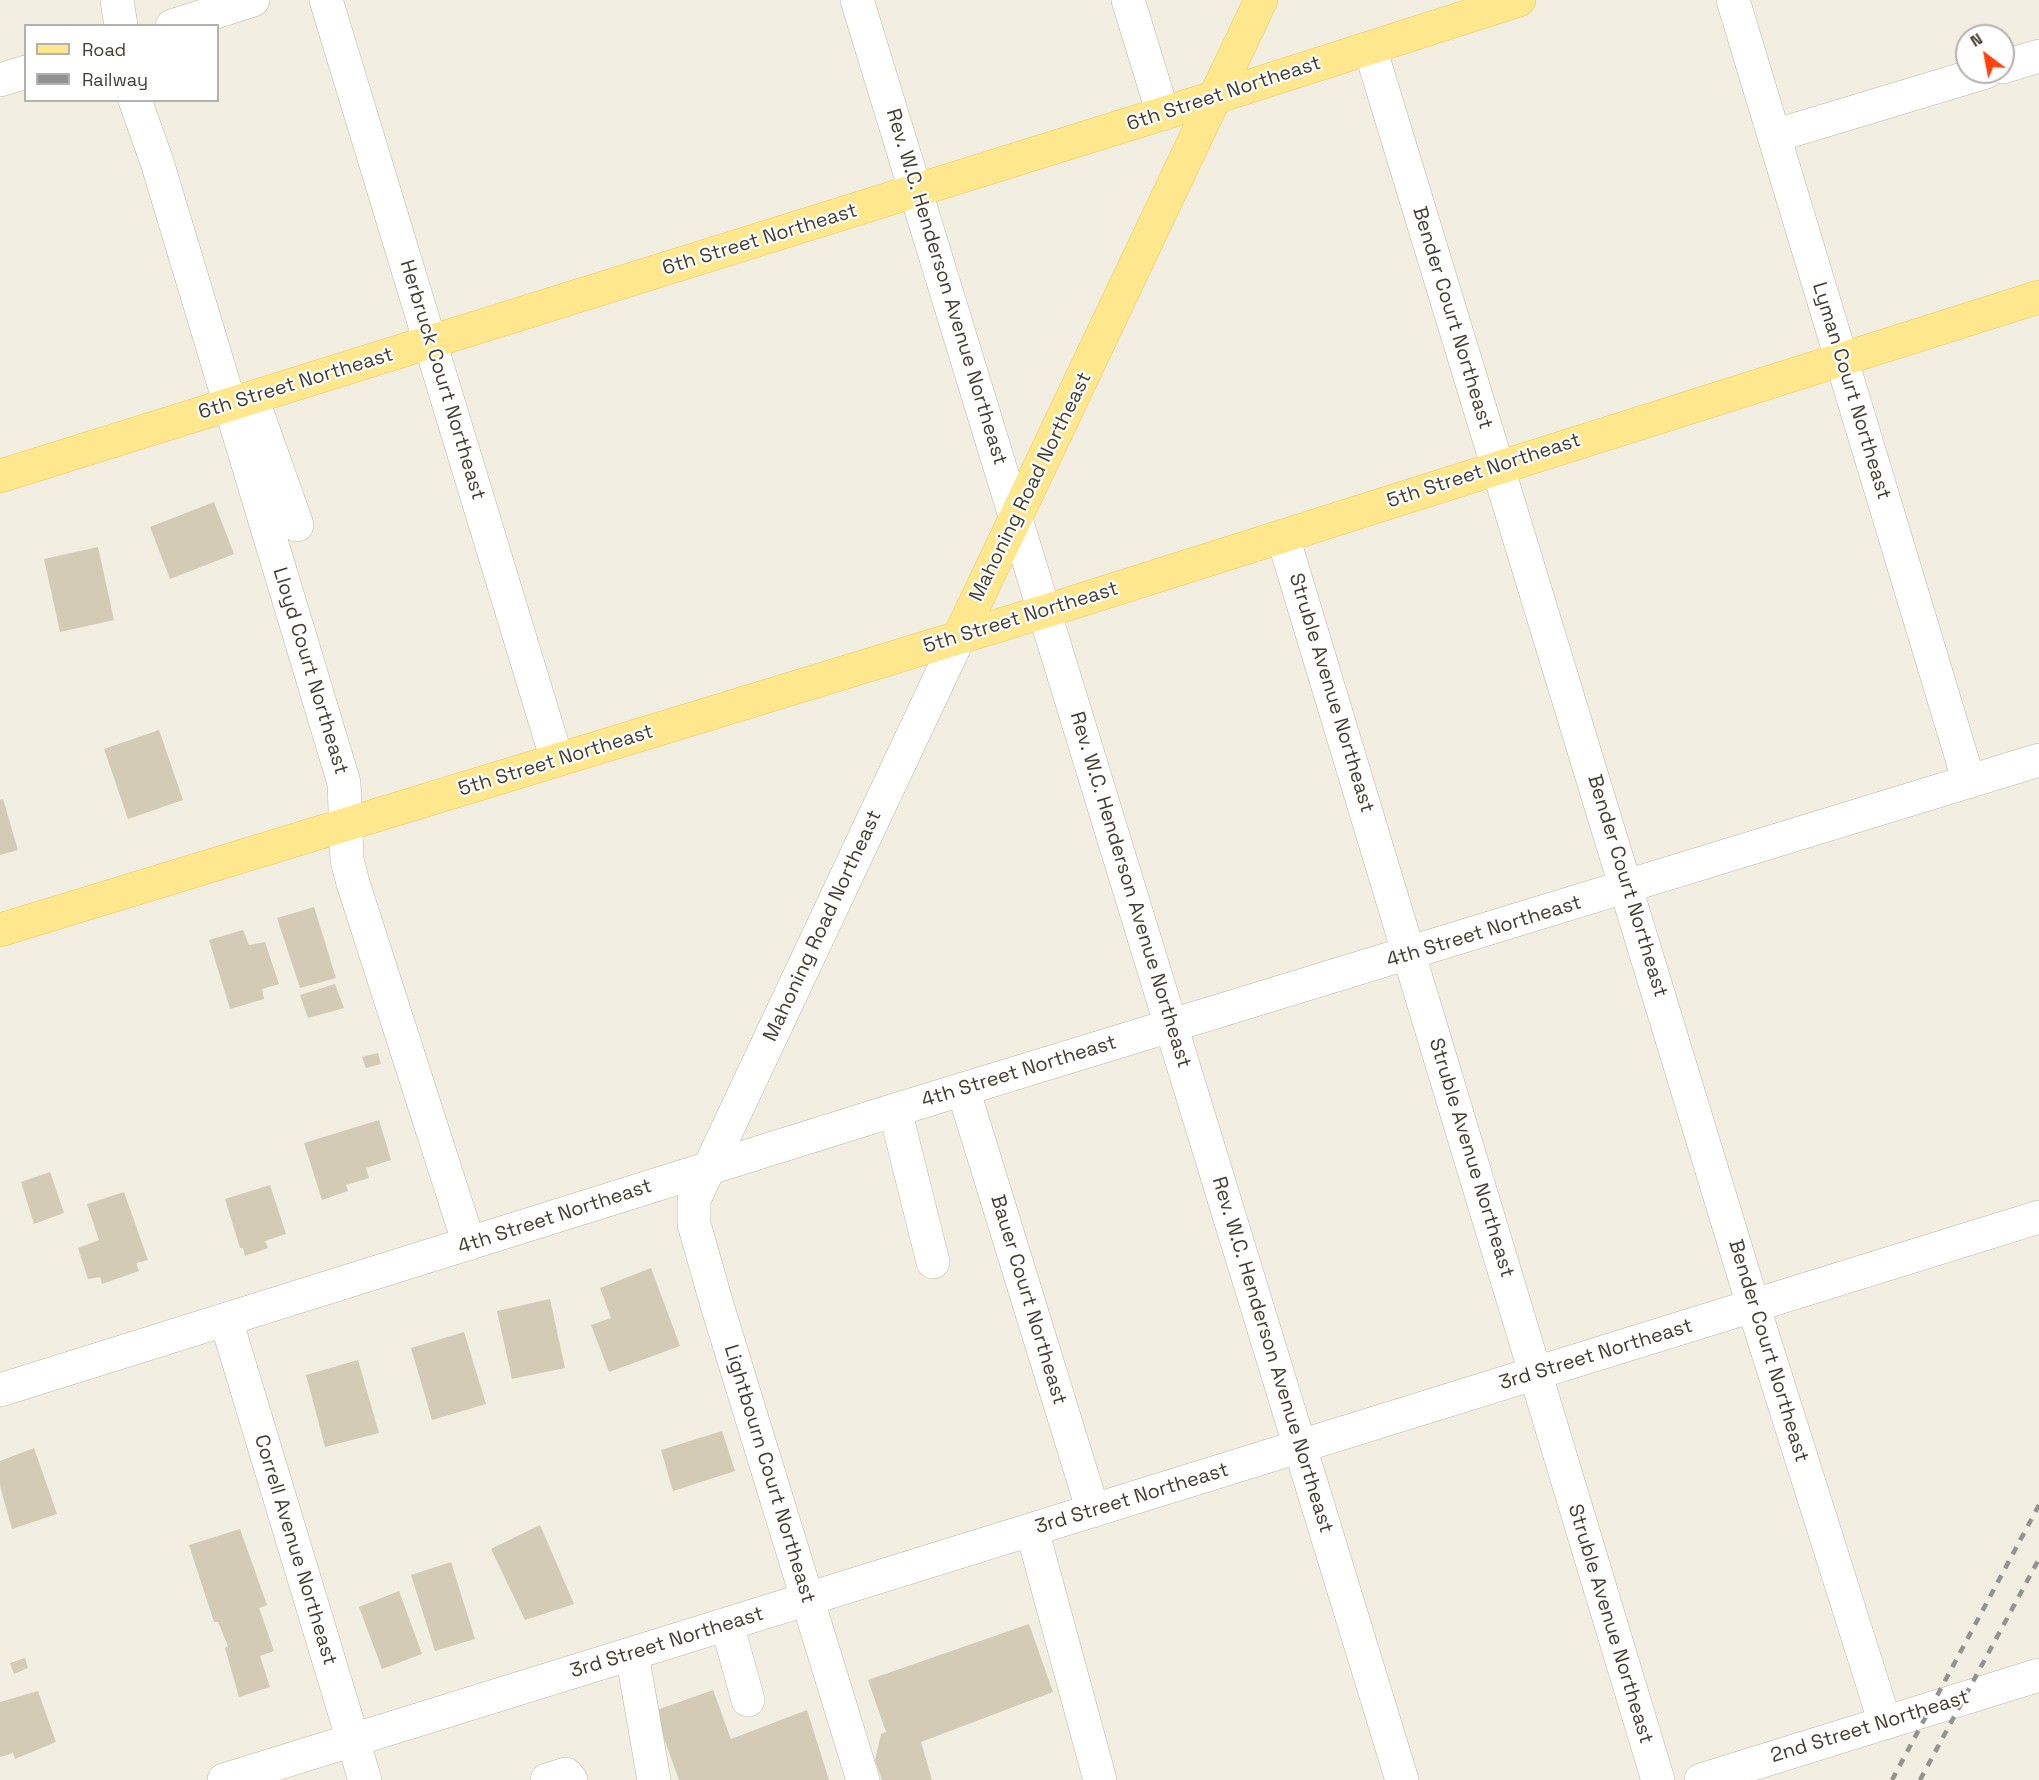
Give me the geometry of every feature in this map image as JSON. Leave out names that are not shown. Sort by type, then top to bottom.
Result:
[{"type":"main road","name":"Mahoning Road Northeast","points":[[959,637],[1261,0]]},
{"type":"main road","name":"6th Street Northeast","points":[[0,476],[1163,114],[1519,0]]},
{"type":"main road","name":"5th Street Northeast","points":[[0,930],[345,827],[1046,611],[2039,297]]},
{"type":"street","points":[[117,0],[121,24]]},
{"type":"street","points":[[178,24],[253,0]]},
{"type":"street","name":"Herbruck Court Northeast","points":[[326,0],[557,760]]},
{"type":"street","name":"Rev. W.C. Henderson Avenue Northeast","points":[[857,0],[1046,611],[1402,1780]]},
{"type":"street","points":[[1128,0],[1163,114]]},
{"type":"street","name":"Lyman Court Northeast","points":[[1733,0],[1969,782]]},
{"type":"street","name":"Bender Court Northeast","points":[[1371,48],[1753,1305],[1885,1723]]},
{"type":"street","points":[[2015,63],[2039,56]]},
{"type":"street","points":[[0,80],[24,73]]},
{"type":"street","points":[[1774,136],[1955,81]]},
{"type":"street","name":"Lloyd Court Northeast","points":[[136,102],[241,401],[344,783],[347,860],[353,883],[469,1244]]},
{"type":"street","points":[[241,401],[297,525]]},
{"type":"street","name":"Struble Avenue Northeast","points":[[1283,537],[1536,1374],[1582,1535],[1658,1780]]},
{"type":"street","name":"Mahoning Road Northeast","points":[[708,1169],[781,1019],[909,737],[959,637]]},
{"type":"street","name":"4th Street Northeast","points":[[0,1390],[895,1110],[1628,888],[2039,760]]},
{"type":"street","name":"Bauer Court Northeast","points":[[963,1089],[1093,1511]]},
{"type":"street","points":[[895,1110],[933,1262]]},
{"type":"street","name":"Lightbourn Court Northeast","points":[[708,1169],[694,1200],[694,1224],[863,1780]]},
{"type":"street","name":"3rd Street Northeast","points":[[224,1780],[2039,1217]]},
{"type":"street","name":"Correll Avenue Northeast","points":[[226,1320],[364,1780]]},
{"type":"street","points":[[1032,1530],[1100,1780]]},
{"type":"street","points":[[727,1624],[748,1700]]},
{"type":"street","points":[[632,1654],[654,1780]]},
{"type":"street","name":"2nd Street Northeast","points":[[1701,1780],[2039,1675]]},
{"type":"street","points":[[547,1780],[566,1774],[571,1780]]},
{"type":"building","points":[[214,502],[234,554],[170,579],[150,527]]},
{"type":"building","points":[[98,547],[114,620],[60,632],[44,559]]},
{"type":"building","points":[[159,730],[183,800],[128,819],[104,749]]},
{"type":"building","points":[[3,799],[18,850],[0,855],[0,800]]},
{"type":"building","points":[[314,907],[336,978],[300,988],[277,918]]},
{"type":"building","points":[[243,930],[249,945],[265,942],[279,984],[262,989],[264,999],[230,1009],[209,940]]},
{"type":"building","points":[[335,984],[344,1008],[308,1018],[300,995]]},
{"type":"building","points":[[378,1053],[381,1064],[366,1068],[362,1057]]},
{"type":"building","points":[[379,1120],[391,1160],[366,1168],[369,1178],[346,1185],[348,1191],[322,1200],[304,1143]]},
{"type":"building","points":[[50,1172],[64,1213],[34,1224],[21,1182]]},
{"type":"building","points":[[270,1185],[286,1234],[265,1241],[268,1248],[245,1256],[243,1248],[240,1248],[225,1199]]},
{"type":"building","points":[[124,1192],[148,1260],[136,1263],[139,1271],[102,1284],[100,1277],[88,1279],[78,1248],[99,1240],[87,1204]]},
{"type":"building","points":[[651,1268],[680,1346],[609,1372],[591,1325],[611,1318],[600,1288]]},
{"type":"building","points":[[550,1299],[565,1368],[512,1379],[497,1311]]},
{"type":"building","points":[[464,1332],[486,1404],[432,1420],[411,1348]]},
{"type":"building","points":[[358,1360],[379,1433],[325,1447],[306,1375]]},
{"type":"building","points":[[722,1431],[735,1471],[673,1491],[661,1450]]},
{"type":"building","points":[[34,1448],[57,1514],[12,1529],[0,1486],[0,1461]]},
{"type":"building","points":[[540,1525],[574,1604],[525,1620],[491,1549]]},
{"type":"building","points":[[240,1529],[267,1605],[259,1608],[274,1651],[260,1656],[270,1687],[239,1697],[225,1648],[228,1646],[218,1622],[214,1622],[189,1545]]},
{"type":"building","points":[[451,1562],[475,1639],[435,1651],[411,1575]]},
{"type":"building","points":[[399,1591],[422,1654],[382,1669],[359,1607]]},
{"type":"building","points":[[1029,1624],[1053,1692],[921,1742],[932,1780],[882,1780],[875,1760],[881,1734],[886,1732],[868,1680]]},
{"type":"building","points":[[25,1658],[28,1668],[14,1674],[10,1663]]},
{"type":"building","points":[[713,1690],[731,1739],[807,1710],[829,1780],[679,1780],[654,1711]]},
{"type":"building","points":[[38,1691],[56,1742],[15,1759],[13,1753],[0,1757],[0,1702]]},
{"type":"railway","points":[[1892,1780],[2039,1505]]},
{"type":"railway","points":[[1920,1780],[2039,1559]]}]
